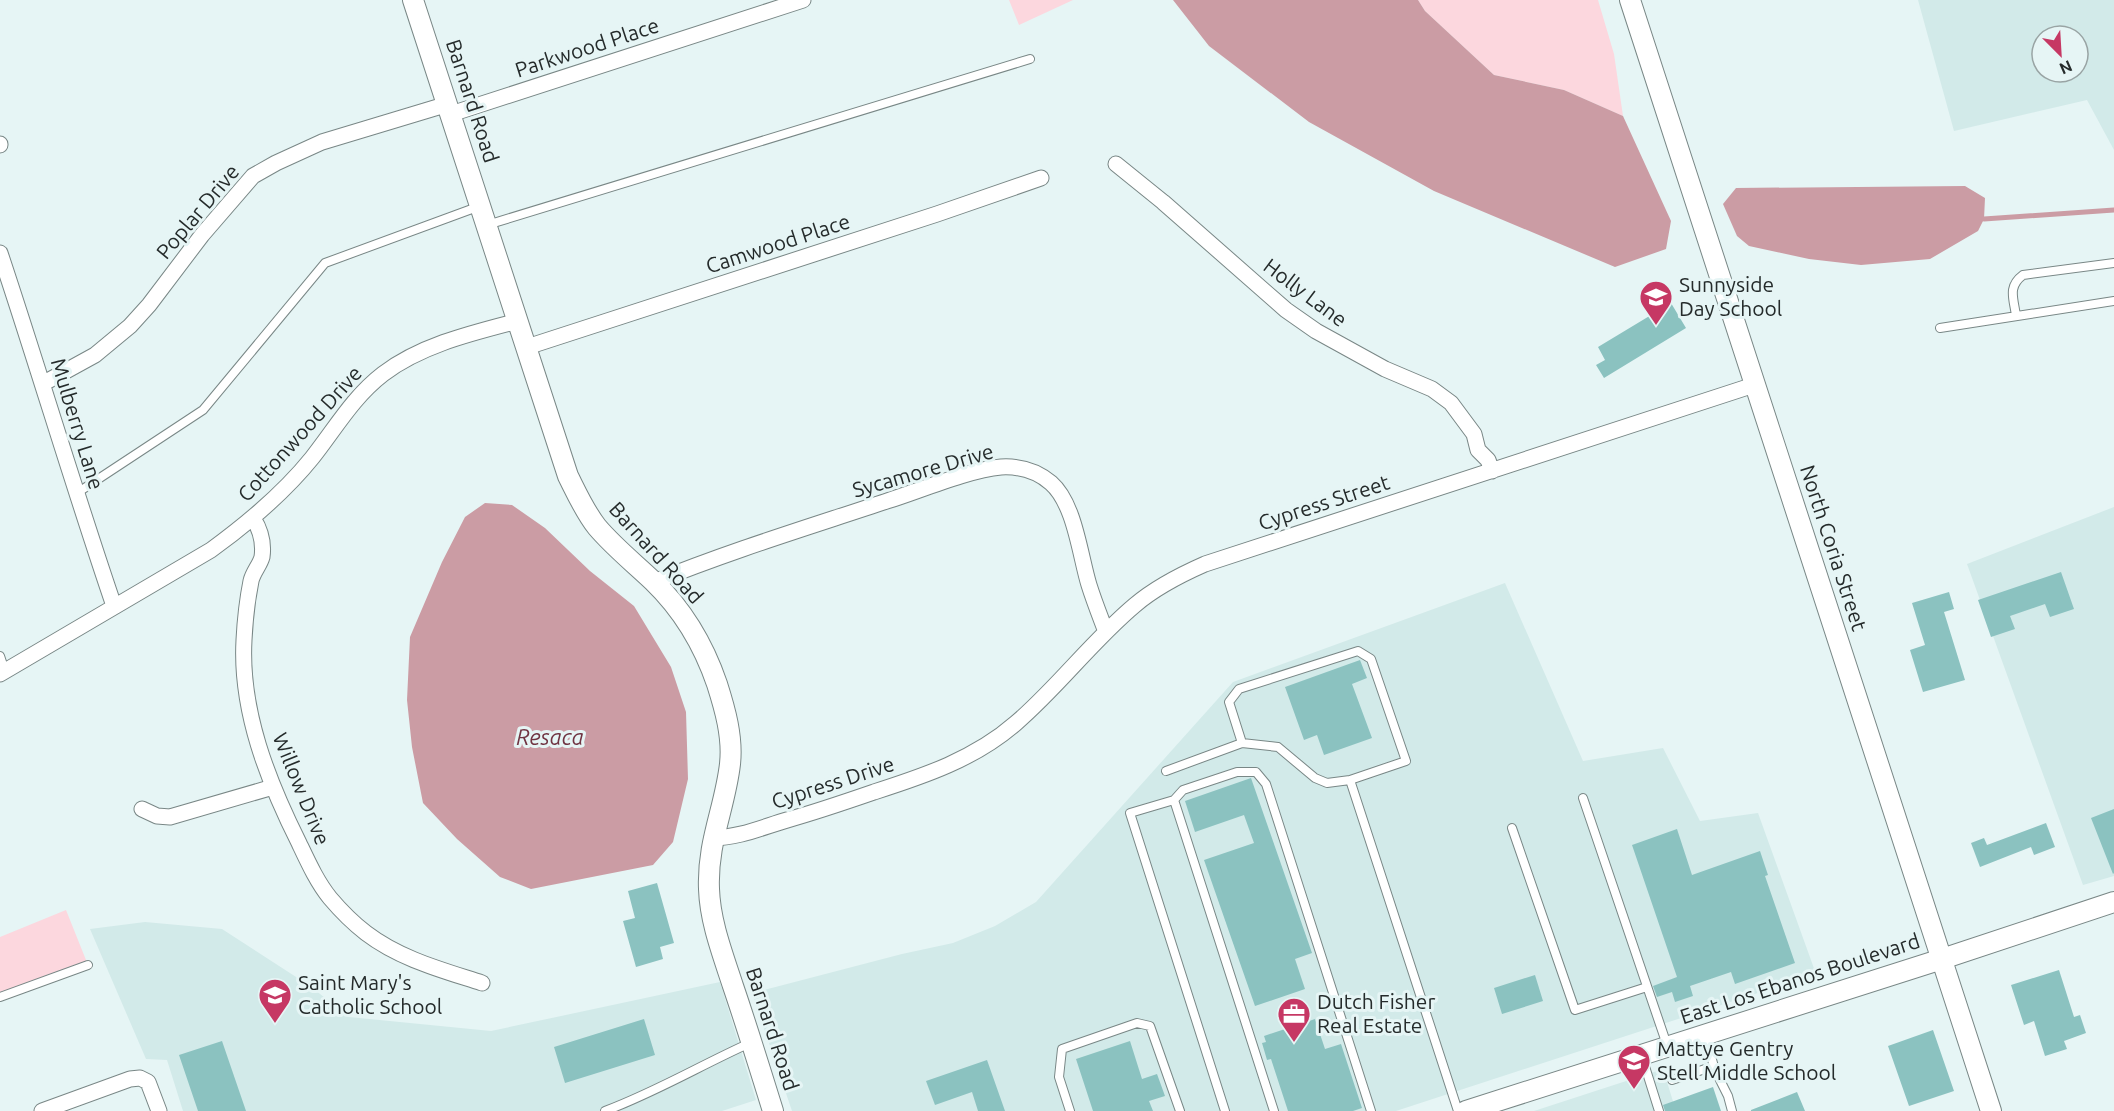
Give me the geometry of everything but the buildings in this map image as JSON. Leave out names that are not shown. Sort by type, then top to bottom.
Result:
[{"type":"street","name":"Barnard Road","points":[[413,0],[568,476],[582,505],[596,526],[676,606],[706,656],[724,709],[729,736],[730,762],[726,788],[712,838],[708,865],[709,892],[713,919],[774,1111]]},
{"type":"street","name":"Parkwood Place","points":[[450,109],[803,0]]},
{"type":"street","name":"North Coria Street","points":[[1630,0],[1990,1111]]},
{"type":"street","name":"Poplar Drive","points":[[44,383],[95,355],[130,326],[149,305],[202,235],[253,176],[322,142],[450,109]]},
{"type":"street","name":"Holly Lane","points":[[1116,164],[1286,310],[1316,332],[1385,369],[1432,389],[1451,403],[1474,434],[1478,450],[1488,460],[1492,471]]},
{"type":"street","name":"Camwood Place","points":[[527,347],[1041,178]]},
{"type":"street","name":"Mulberry Lane","points":[[0,253],[44,383],[76,494],[114,606]]},
{"type":"street","name":"Cottonwood Drive","points":[[2,667],[211,550],[254,518],[290,484],[346,411],[382,374],[402,361],[463,336],[518,321]]},
{"type":"street","name":"Cypress Street","points":[[963,758],[998,738],[1015,724],[1136,604],[1158,588],[1205,564],[1754,386]]},
{"type":"street","name":"Sycamore Drive","points":[[654,582],[711,560],[952,480],[1000,467],[1022,468],[1040,474],[1054,485],[1064,500],[1089,585],[1106,632]]},
{"type":"street","name":"Willow Drive","points":[[254,518],[261,535],[262,558],[253,572],[248,594],[244,646],[244,674],[253,727],[273,787],[315,875],[330,898],[366,933],[406,956],[482,983]]},
{"type":"street","name":"Cypress Drive","points":[[712,838],[734,836],[813,813],[910,780],[963,758]]},
{"type":"street","points":[[142,809],[157,816],[170,817],[273,787]]},
{"type":"street","name":"East Los Ebanos Boulevard","points":[[1466,1111],[1503,1106],[1642,1055],[2114,902]]},
{"type":"street","points":[[42,1111],[130,1079],[140,1078],[148,1082],[159,1111]]},
{"type":"lane","points":[[487,225],[1030,59]]},
{"type":"lane","points":[[76,494],[203,410],[326,263],[481,206]]},
{"type":"lane","points":[[2016,316],[2012,289],[2015,281],[2023,275],[2114,263]]},
{"type":"lane","points":[[1940,328],[2114,301]]},
{"type":"lane","points":[[1166,771],[1242,743],[1278,747],[1314,778],[1327,783],[1350,780],[1406,761],[1371,659],[1358,651],[1239,689],[1229,702],[1242,743]]},
{"type":"lane","points":[[1225,1111],[1130,813],[1174,800],[1183,790],[1237,772],[1256,772],[1266,784],[1371,1111]]},
{"type":"lane","points":[[1350,780],[1458,1111]]},
{"type":"lane","points":[[1583,798],[1668,1047]]},
{"type":"lane","points":[[1174,800],[1274,1111]]},
{"type":"lane","points":[[1512,828],[1575,1010],[1647,987]]},
{"type":"lane","points":[[0,997],[88,965]]},
{"type":"lane","points":[[1070,1111],[1059,1077],[1062,1048],[1137,1023],[1150,1026],[1180,1111]]},
{"type":"lane","points":[[1705,1035],[1714,1066],[1728,1096],[1732,1111]]},
{"type":"lane","points":[[604,1111],[676,1081],[708,1062],[752,1043]]},
{"type":"lane","points":[[1642,1055],[1659,1111]]},
{"type":"lane","points":[[1672,1080],[1714,1066]]},
{"type":"shaded area","points":[[1009,0],[1073,0],[1019,25]]},
{"type":"shaded area","points":[[1418,0],[1598,0],[1614,54],[1623,116],[1564,90],[1494,75],[1425,11]]},
{"type":"shaded area","points":[[1918,0],[2114,0],[2114,150],[2087,100],[1954,131]]},
{"type":"shaded area","points":[[2114,507],[2114,876],[2083,885],[1967,564]]},
{"type":"shaded area","points":[[1505,583],[1583,761],[1663,748],[1700,821],[1758,813],[1816,974],[1396,1111],[792,1111],[752,993],[953,943],[995,926],[1036,902],[1233,682]]},
{"type":"shaded area","points":[[66,910],[88,965],[0,997],[0,937]]},
{"type":"shaded area","name":"Saint Mary's Catholic School","points":[[145,922],[222,929],[310,986],[349,1017],[491,1031],[720,982],[756,1100],[722,1111],[183,1111],[167,1060],[146,1059],[90,929]]},
{"type":"shaded area","name":"Mattye Gentry Stell Middle School","points":[[1663,1069],[1676,1111],[1534,1111]]},
{"type":"water","points":[[1173,0],[1418,0],[1425,11],[1494,75],[1564,90],[1623,116],[1671,221],[1666,249],[1615,267],[1434,191],[1309,122],[1209,46]]},
{"type":"water","points":[[1965,186],[1985,198],[1984,219],[1978,231],[1930,259],[1861,265],[1809,259],[1749,246],[1737,236],[1723,204],[1736,188]]},
{"type":"water","name":"Resaca","points":[[485,503],[512,505],[545,528],[590,571],[634,606],[671,667],[686,712],[688,779],[673,842],[653,865],[531,889],[500,877],[457,839],[423,803],[412,747],[407,700],[410,637],[442,562],[465,517]]},
{"type":"waterway","points":[[1984,219],[2114,210]]},
{"type":"place","name":"Sunnyside Day School","points":[[1656,326]]},
{"type":"place","name":"Saint Mary's Catholic School","points":[[275,1024]]},
{"type":"place","name":"Dutch Fisher Real Estate","points":[[1294,1043]]},
{"type":"place","name":"Mattye Gentry Stell Middle School","points":[[1634,1090]]}]
